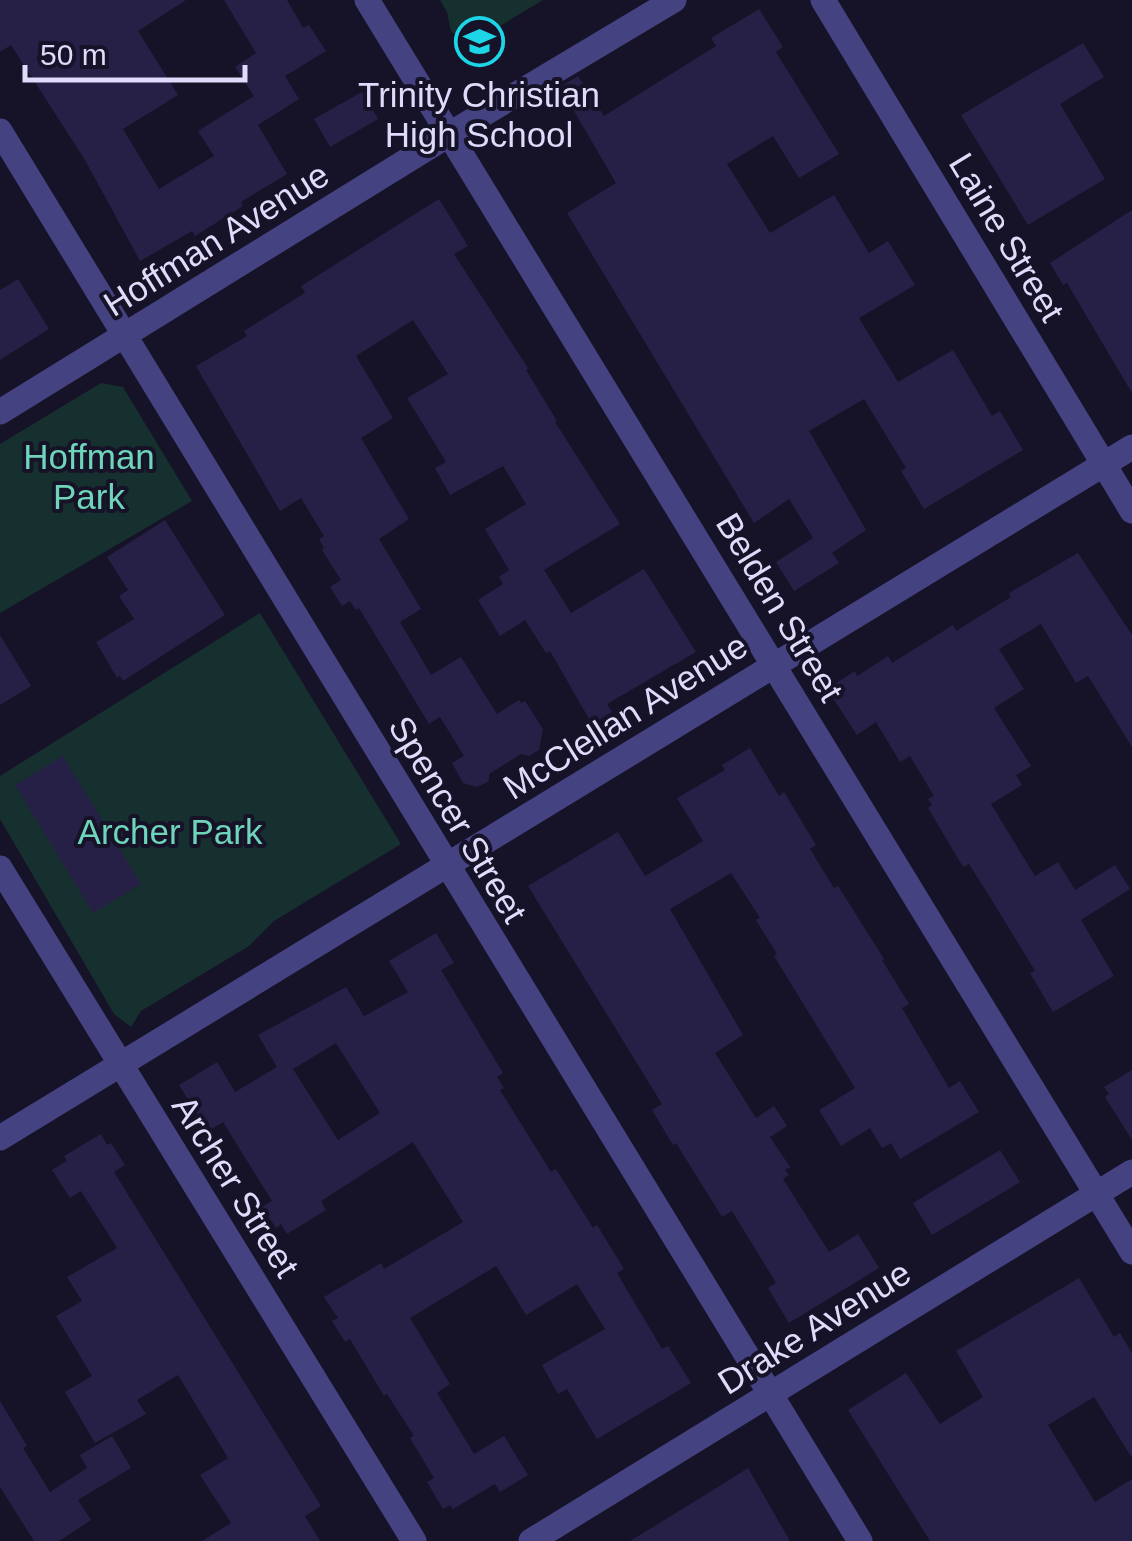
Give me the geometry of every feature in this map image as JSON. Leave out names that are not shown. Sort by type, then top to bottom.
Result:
[{"type":"street","name":"Belden Street","points":[[367,0],[1132,1252]]},
{"type":"street","name":"Hoffman Avenue","points":[[0,412],[674,0]]},
{"type":"street","name":"Laine Street","points":[[822,0],[1132,511]]},
{"type":"street","name":"Spencer Street","points":[[0,132],[860,1541]]},
{"type":"street","name":"McClellan Avenue","points":[[0,1138],[1132,446]]},
{"type":"street","name":"Archer Street","points":[[0,868],[414,1541]]},
{"type":"street","name":"Drake Avenue","points":[[531,1541],[1132,1172]]},
{"type":"green space","points":[[440,0],[543,0],[480,38],[470,40],[451,32]]},
{"type":"green space","name":"Hoffman Park","points":[[101,383],[123,387],[192,501],[0,613],[0,444]]},
{"type":"green space","name":"Archer Park","points":[[260,613],[401,844],[274,921],[249,946],[141,1011],[131,1027],[114,1014],[0,819],[0,776]]},
{"type":"building","points":[[0,0],[186,0],[138,31],[178,95],[123,129],[159,189],[214,156],[198,131],[254,96],[235,67],[256,53],[224,0],[287,0],[303,28],[309,25],[326,51],[285,76],[299,99],[258,125],[287,174],[195,236],[192,231],[140,261],[85,160],[11,45],[0,52]]},
{"type":"building","points":[[759,9],[783,47],[776,52],[839,154],[799,178],[773,136],[727,164],[770,233],[834,195],[869,253],[888,241],[915,285],[859,318],[898,382],[953,350],[992,416],[1000,411],[1023,450],[924,509],[901,471],[906,468],[864,399],[809,431],[866,530],[832,553],[839,563],[794,591],[776,562],[813,538],[789,499],[754,523],[567,213],[616,183],[560,87],[578,76],[604,116],[716,46],[711,38]]},
{"type":"building","points":[[1083,43],[1104,77],[1060,104],[1105,179],[1028,225],[961,115]]},
{"type":"building","points":[[362,92],[378,119],[330,147],[314,119]]},
{"type":"building","points":[[439,199],[468,246],[454,254],[528,368],[555,422],[620,524],[544,570],[571,613],[644,569],[696,652],[607,704],[612,712],[592,724],[550,651],[546,653],[525,620],[500,636],[478,600],[503,584],[499,577],[509,570],[485,529],[526,504],[503,466],[450,495],[435,468],[446,462],[407,398],[448,374],[413,320],[356,356],[393,418],[361,438],[409,519],[379,539],[421,609],[400,622],[431,675],[461,657],[497,714],[519,700],[525,701],[543,729],[539,750],[529,756],[521,754],[489,774],[489,781],[477,787],[463,783],[452,763],[464,756],[440,717],[429,724],[359,608],[356,610],[350,601],[342,606],[330,587],[341,580],[322,550],[319,539],[324,536],[301,498],[280,511],[196,366],[247,336],[244,331],[305,293],[301,286]]},
{"type":"building","points":[[1132,210],[1132,393],[1067,283],[1063,285],[1050,263]]},
{"type":"building","points":[[18,279],[49,329],[0,360],[0,290]]},
{"type":"building","points":[[165,520],[225,615],[123,681],[120,676],[117,678],[96,642],[134,619],[119,596],[128,590],[107,557]]},
{"type":"building","points":[[1078,553],[1132,635],[1132,747],[1088,676],[1076,683],[1041,624],[999,649],[1024,689],[994,708],[1031,766],[1016,775],[1022,785],[991,804],[1035,876],[1058,862],[1075,890],[1115,865],[1130,889],[1081,920],[1114,976],[1053,1012],[1030,973],[1035,971],[993,902],[969,864],[963,867],[928,808],[932,805],[928,799],[934,796],[910,756],[900,762],[876,722],[857,735],[827,689],[888,656],[892,663],[953,625],[956,631],[1011,597],[1009,593]]},
{"type":"building","points":[[0,635],[31,686],[0,705]]},
{"type":"building","points":[[750,748],[779,796],[784,792],[816,845],[810,849],[884,959],[909,1004],[902,1008],[949,1088],[960,1081],[979,1112],[900,1159],[891,1143],[882,1148],[870,1128],[841,1146],[819,1110],[855,1088],[774,956],[777,954],[756,920],[760,918],[731,873],[670,909],[743,1035],[715,1053],[756,1118],[774,1106],[787,1126],[770,1137],[790,1167],[785,1170],[789,1175],[783,1179],[829,1252],[858,1234],[879,1268],[789,1323],[768,1288],[776,1283],[732,1211],[722,1217],[676,1143],[673,1145],[652,1110],[662,1104],[528,886],[618,832],[645,876],[703,841],[677,798],[725,770],[722,765]]},
{"type":"building","points":[[63,756],[141,884],[93,913],[15,785]]},
{"type":"building","points":[[436,933],[454,963],[441,970],[503,1073],[497,1077],[504,1088],[500,1090],[551,1172],[556,1169],[593,1228],[597,1225],[624,1269],[617,1273],[662,1349],[668,1346],[691,1383],[597,1439],[567,1389],[558,1394],[542,1365],[605,1329],[577,1284],[526,1315],[496,1266],[410,1318],[450,1384],[437,1393],[474,1454],[504,1436],[528,1475],[500,1492],[495,1484],[453,1509],[450,1505],[443,1509],[427,1482],[434,1478],[410,1438],[414,1436],[387,1394],[384,1396],[350,1339],[345,1342],[332,1321],[338,1318],[324,1297],[381,1263],[384,1269],[463,1222],[413,1142],[321,1201],[326,1210],[287,1234],[281,1224],[276,1228],[262,1207],[272,1201],[223,1122],[208,1131],[179,1085],[217,1062],[235,1092],[277,1067],[258,1035],[346,987],[364,1016],[408,992],[389,961]],"holes":[[[336,1043],[380,1113],[338,1140],[293,1069]]]},
{"type":"building","points":[[1132,1070],[1132,1140],[1105,1097],[1109,1094],[1104,1087]]},
{"type":"building","points":[[101,1134],[125,1165],[114,1172],[321,1506],[305,1516],[320,1541],[202,1541],[231,1523],[200,1475],[228,1458],[178,1375],[137,1400],[146,1414],[95,1443],[65,1392],[92,1376],[56,1316],[82,1301],[67,1277],[117,1248],[81,1191],[70,1198],[52,1170],[67,1161],[64,1156]]},
{"type":"building","points":[[1000,1150],[1020,1182],[932,1235],[913,1203]]},
{"type":"building","points":[[1079,1278],[1114,1337],[1120,1333],[1132,1353],[1132,1458],[1094,1397],[1048,1425],[1095,1502],[1132,1479],[1132,1541],[930,1541],[848,1410],[906,1373],[940,1424],[983,1397],[956,1351]]},
{"type":"building","points":[[0,1401],[50,1492],[87,1468],[80,1455],[112,1436],[131,1468],[78,1500],[91,1520],[59,1541],[34,1541],[0,1487]]},
{"type":"building","points":[[748,1468],[790,1541],[630,1541],[710,1492]]},
{"type":"place","name":"Trinity Christian High School","points":[[479,42]]}]
